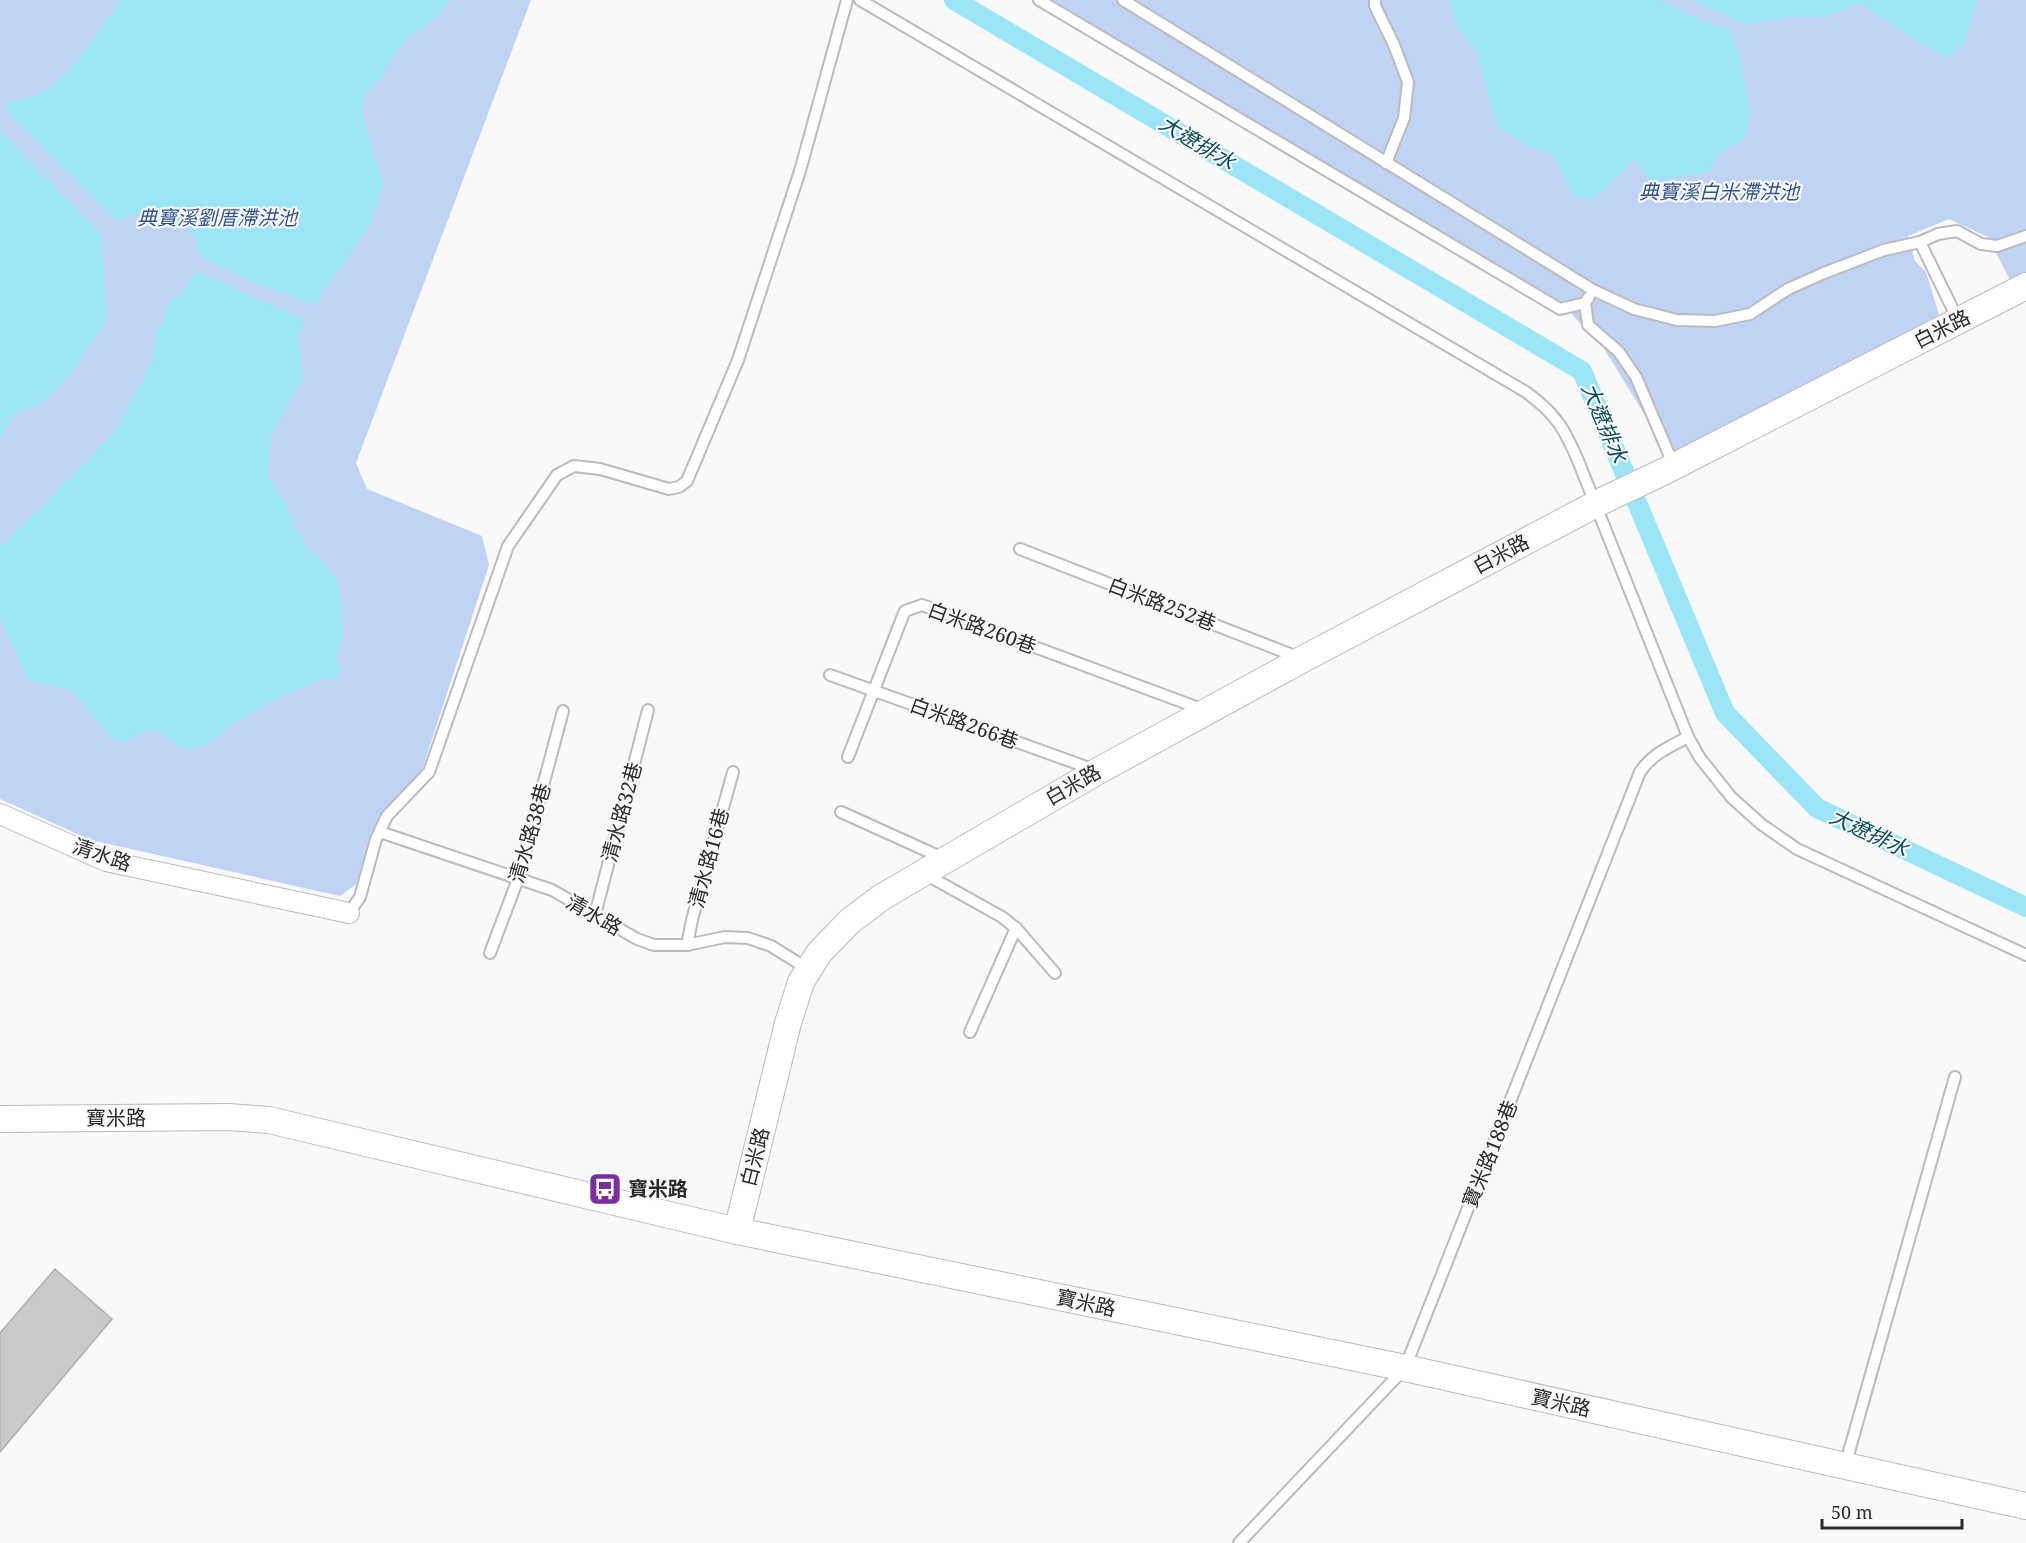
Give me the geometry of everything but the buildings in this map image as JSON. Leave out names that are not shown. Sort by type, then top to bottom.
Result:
[{"type":"street","name":"白米路","points":[[736,1231],[788,1023],[801,981],[819,953],[850,921],[882,897],[1098,771],[1303,659],[1598,503],[1670,469],[2026,286]]},
{"type":"street","name":"清水路","points":[[0,814],[106,861],[350,913]]},
{"type":"street","name":"寶米路","points":[[0,1119],[228,1117],[269,1120],[736,1231],[1405,1368],[2026,1506]]},
{"type":"lane","points":[[350,913],[360,897],[387,816],[429,772],[508,546],[557,475],[574,466],[600,469],[669,489],[679,487],[687,481],[745,338],[800,171],[847,0]]},
{"type":"lane","points":[[860,0],[1526,392],[1545,406],[1563,429],[1598,503],[1688,737],[1700,758],[1731,797],[1761,824],[1797,849],[2026,955]]},
{"type":"lane","points":[[1039,0],[1560,309],[1585,303]]},
{"type":"lane","points":[[1123,0],[1593,290],[1634,309],[1677,321],[1715,321],[1750,314],[1788,289],[1824,273],[1884,250],[1920,242],[1938,234],[1958,231],[1981,244],[1997,246],[2026,236]]},
{"type":"lane","points":[[1375,0],[1375,6],[1394,45],[1408,82],[1404,118],[1386,163]]},
{"type":"lane","points":[[1920,242],[1958,320]]},
{"type":"lane","points":[[1593,290],[1585,303],[1588,325],[1619,352],[1636,377],[1670,469]]},
{"type":"lane","name":"白米路252巷","points":[[1020,549],[1303,659]]},
{"type":"lane","name":"白米路260巷","points":[[848,757],[905,611],[922,605],[1207,711]]},
{"type":"lane","name":"白米路266巷","points":[[830,675],[1098,771]]},
{"type":"lane","name":"清水路32巷","points":[[595,915],[648,710]]},
{"type":"lane","name":"清水路38巷","points":[[489,953],[518,879],[563,711]]},
{"type":"lane","name":"寶米路188巷","points":[[1239,1543],[1405,1368],[1640,772],[1657,753],[1688,737]]},
{"type":"lane","name":"清水路16巷","points":[[687,945],[733,772]]},
{"type":"lane","points":[[841,812],[945,859]]},
{"type":"lane","name":"清水路","points":[[380,832],[552,890],[637,939],[654,945],[687,945],[725,937],[748,938],[771,946],[809,969]]},
{"type":"lane","points":[[922,872],[1002,917],[1016,928],[1055,973]]},
{"type":"lane","points":[[970,1032],[1016,928]]},
{"type":"lane","points":[[1845,1466],[1955,1077]]},
{"type":"green space","name":"典寶溪劉厝滯洪池","points":[[0,0],[531,0],[356,463],[367,489],[482,536],[489,565],[420,776],[396,797],[370,844],[359,882],[340,896],[91,840],[0,799]]},
{"type":"green space","name":"典寶溪白米滯洪池","points":[[1041,0],[2026,0],[2026,274],[2011,282],[1988,237],[1949,219],[1908,236],[1915,261],[1926,272],[1940,318],[1674,463],[1605,350],[1567,309]]},
{"type":"shaded area","points":[[121,0],[450,0],[440,14],[403,42],[380,79],[364,95],[362,112],[383,184],[373,219],[345,263],[322,291],[316,306],[252,281],[199,256],[195,235],[184,225],[159,211],[133,214],[116,221],[7,112],[6,102],[33,96],[58,80],[82,54]]},
{"type":"shaded area","points":[[1452,0],[1661,0],[1702,20],[1730,30],[1739,54],[1751,115],[1745,138],[1718,155],[1709,172],[1678,176],[1655,186],[1635,159],[1593,200],[1574,197],[1554,155],[1526,145],[1500,128],[1493,112],[1477,52],[1456,25],[1450,4]]},
{"type":"shaded area","points":[[1692,0],[1978,0],[1963,44],[1948,58],[1920,43],[1859,3],[1825,17],[1793,17],[1746,25]]},
{"type":"shaded area","points":[[0,130],[101,234],[107,320],[71,374],[40,405],[25,409],[13,416],[0,441]]},
{"type":"shaded area","points":[[195,271],[302,318],[305,324],[298,335],[303,377],[270,439],[268,475],[283,499],[306,547],[318,556],[336,578],[341,594],[343,634],[340,648],[335,656],[341,668],[337,679],[323,678],[271,702],[230,726],[216,739],[195,749],[181,748],[155,730],[137,733],[130,741],[123,742],[111,738],[82,702],[68,689],[29,681],[0,618],[0,547],[115,431],[152,362],[157,328],[162,325],[167,305],[187,287]]},
{"type":"waterway","name":"大遼排水","points":[[954,0],[1582,371],[1725,713],[1817,808],[2026,907]]},
{"type":"place","name":"寶米路","points":[[605,1189]]}]
